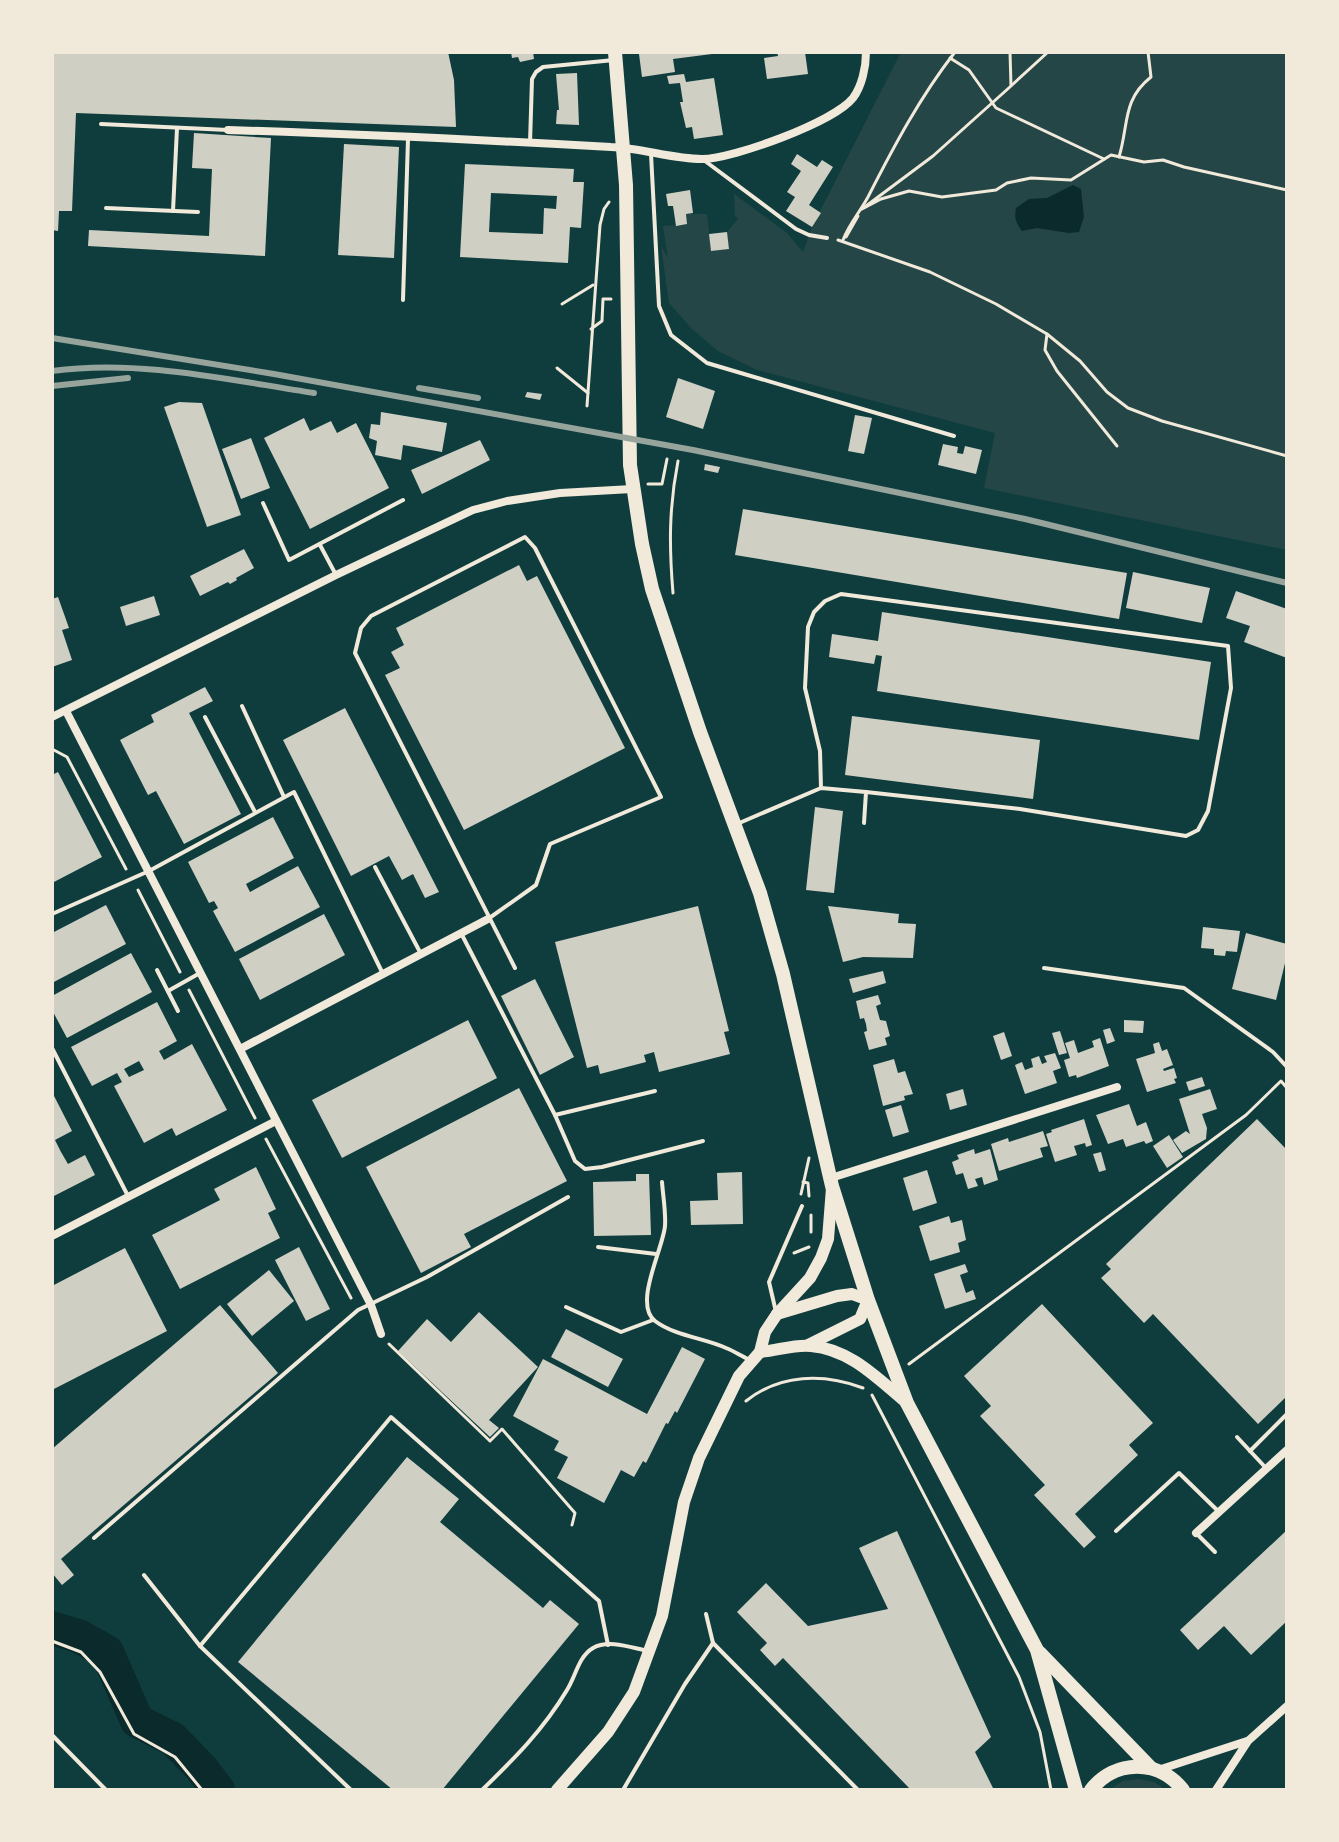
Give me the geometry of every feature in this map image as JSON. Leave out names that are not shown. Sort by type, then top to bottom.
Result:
[{"type":"main road","points":[[616,56],[626,185],[632,486],[642,544],[659,610],[760,893],[783,974],[832,1182],[868,1300],[907,1403],[1037,1650],[1076,1790]]},
{"type":"main road","points":[[557,1790],[608,1732],[634,1692],[662,1616],[684,1502],[699,1458],[739,1376],[756,1356],[765,1332],[810,1278],[821,1258],[828,1239],[832,1182]]},
{"type":"main road","points":[[777,1314],[837,1296],[852,1294],[868,1300]]},
{"type":"main road","points":[[756,1356],[808,1345],[860,1319],[868,1300]]},
{"type":"main road","points":[[808,1345],[832,1350],[860,1364],[907,1403]]},
{"type":"main road","points":[[1037,1650],[1154,1769],[1170,1777],[1183,1790]]},
{"type":"main road","points":[[1091,1790],[1113,1771],[1126,1767],[1154,1769]]},
{"type":"street","points":[[228,130],[623,147],[702,159],[744,150],[788,135],[836,112],[851,100],[859,87],[866,52]]},
{"type":"street","points":[[52,717],[473,510],[560,493],[632,486]]},
{"type":"street","points":[[66,711],[371,1305],[381,1334]]},
{"type":"street","points":[[240,1049],[488,919]]},
{"type":"street","points":[[832,1182],[1117,1087]]},
{"type":"street","points":[[52,1236],[276,1121]]},
{"type":"street","points":[[1196,1533],[1287,1450]]},
{"type":"street","points":[[1216,1790],[1248,1741],[1287,1706]]},
{"type":"street","points":[[1154,1769],[1248,1741]]},
{"type":"lane","points":[[530,143],[532,79],[536,72],[543,67],[616,56]]},
{"type":"lane","points":[[101,124],[228,130]]},
{"type":"lane","points":[[173,211],[177,128]]},
{"type":"lane","points":[[403,300],[408,137]]},
{"type":"lane","points":[[651,151],[659,306],[671,335],[707,363],[954,436]]},
{"type":"lane","points":[[702,159],[796,229],[827,238]]},
{"type":"lane","points":[[106,208],[198,212]]},
{"type":"lane","points":[[263,503],[289,560],[403,500]]},
{"type":"lane","points":[[488,919],[536,885],[550,844],[661,797],[535,548],[525,537],[371,616],[361,628],[355,653],[488,919],[515,968]]},
{"type":"lane","points":[[320,545],[336,575]]},
{"type":"lane","points":[[735,825],[821,788],[1020,809],[1186,836],[1198,830],[1208,811],[1231,688],[1228,646],[841,594],[825,601],[814,612],[808,627],[805,688],[820,751],[821,788]]},
{"type":"lane","points":[[242,706],[284,797]]},
{"type":"lane","points":[[205,717],[255,812]]},
{"type":"lane","points":[[52,914],[149,871],[294,792],[383,974]]},
{"type":"lane","points":[[864,823],[866,792]]},
{"type":"lane","points":[[375,867],[421,954]]},
{"type":"lane","points":[[461,933],[555,1115],[575,1161],[585,1169],[602,1167],[703,1141]]},
{"type":"lane","points":[[1044,968],[1184,988],[1273,1052],[1287,1067]]},
{"type":"lane","points":[[157,970],[178,1011]]},
{"type":"lane","points":[[168,991],[200,973]]},
{"type":"lane","points":[[52,1048],[128,1196]]},
{"type":"lane","points":[[555,1115],[655,1091]]},
{"type":"lane","points":[[662,1182],[665,1228],[646,1303],[653,1320],[666,1328],[756,1356]]},
{"type":"lane","points":[[94,1538],[358,1310],[427,1277],[568,1197]]},
{"type":"lane","points":[[777,1314],[769,1282],[802,1206]]},
{"type":"lane","points":[[598,1247],[656,1254]]},
{"type":"lane","points":[[566,1307],[621,1332],[653,1320]]},
{"type":"lane","points":[[1250,1451],[1287,1414]]},
{"type":"lane","points":[[200,1646],[391,1417],[599,1601],[608,1645]]},
{"type":"lane","points":[[1237,1437],[1267,1469]]},
{"type":"lane","points":[[1116,1531],[1179,1473],[1219,1512]]},
{"type":"lane","points":[[1196,1533],[1215,1552]]},
{"type":"lane","points":[[144,1575],[200,1646],[351,1790]]},
{"type":"lane","points":[[706,1614],[713,1643],[858,1790]]},
{"type":"lane","points":[[623,1790],[685,1684],[713,1643]]},
{"type":"lane","points":[[482,1790],[534,1740],[569,1688],[581,1659],[595,1646],[618,1644],[650,1652]]},
{"type":"lane","points":[[52,1735],[106,1790]]},
{"type":"path","points":[[843,240],[904,128],[933,80],[955,52]]},
{"type":"path","points":[[1010,52],[1011,86]]},
{"type":"path","points":[[862,209],[933,156],[1048,52]]},
{"type":"path","points":[[1119,157],[1128,106],[1137,88],[1151,77],[1148,52]]},
{"type":"path","points":[[950,58],[969,70],[996,108],[1104,159]]},
{"type":"path","points":[[862,209],[881,199],[909,191],[942,197],[996,190],[1007,183],[1031,178],[1071,180],[1111,155],[1144,162],[1163,160],[1287,190]]},
{"type":"path","points":[[587,406],[600,225],[604,209],[626,185]]},
{"type":"path","points":[[827,238],[843,240],[930,272],[996,304],[1047,334],[1128,408],[1162,421],[1287,456]]},
{"type":"path","points":[[562,304],[595,284]]},
{"type":"path","points":[[591,329],[602,321],[603,299],[627,299]]},
{"type":"path","points":[[1047,334],[1045,350],[1057,371],[1117,446]]},
{"type":"path","points":[[557,368],[588,393]]},
{"type":"path","points":[[632,486],[662,484],[667,459]]},
{"type":"path","points":[[659,610],[673,605],[669,551],[671,498],[678,461]]},
{"type":"path","points":[[52,749],[67,757],[119,855]]},
{"type":"path","points":[[132,879],[339,1281],[358,1310]]},
{"type":"path","points":[[896,1374],[1246,1115],[1281,1081],[1287,1088]]},
{"type":"path","points":[[802,1206],[807,1161],[820,1130]]},
{"type":"path","points":[[396,1353],[490,1441],[502,1429],[575,1513],[572,1525]]},
{"type":"path","points":[[740,1405],[756,1393],[783,1381],[805,1376],[855,1385],[866,1389],[873,1397],[1019,1677],[1040,1732],[1051,1790]]},
{"type":"path","points":[[52,1641],[81,1652],[100,1672],[134,1734],[175,1757],[202,1790]]},
{"type":"shaded area","points":[[901,52],[1287,52],[1287,550],[984,488],[995,433],[757,370],[718,351],[692,329],[669,303],[661,246],[668,258],[663,226],[687,224],[686,214],[707,214],[711,251],[729,249],[727,232],[738,219],[735,216],[734,194],[787,233],[803,252],[812,227]]},
{"type":"shaded area","points":[[1073,185],[1081,189],[1084,217],[1079,232],[1037,228],[1022,231],[1016,220],[1016,208],[1029,199],[1047,198]]},
{"type":"shaded area","points":[[1139,1779],[1154,1782],[1166,1790],[1109,1790],[1123,1781]]},
{"type":"building","points":[[52,52],[448,52],[454,80],[456,127],[76,113],[72,211],[59,211],[58,231],[52,230]]},
{"type":"building","points":[[511,52],[533,52],[534,59],[520,62],[518,57],[512,58]]},
{"type":"building","points":[[777,52],[805,52],[808,74],[767,79],[764,58],[778,56]]},
{"type":"building","points":[[639,54],[712,54],[673,59],[675,72],[642,77]]},
{"type":"building","points":[[577,73],[579,125],[556,124],[559,110],[556,74]]},
{"type":"building","points":[[684,74],[686,82],[714,78],[723,135],[694,139],[692,127],[686,128],[680,102],[683,102],[680,83],[669,84],[667,76]]},
{"type":"building","points":[[194,133],[271,138],[265,256],[88,246],[89,230],[209,236],[212,169],[192,168]]},
{"type":"building","points":[[344,144],[399,147],[394,258],[338,255]]},
{"type":"building","points":[[797,154],[817,167],[822,160],[833,167],[809,205],[821,213],[812,227],[786,211],[795,197],[787,192],[801,171],[791,164]]},
{"type":"building","points":[[465,164],[574,169],[573,182],[584,182],[581,228],[570,227],[568,263],[460,257]],"holes":[[[491,193],[557,196],[556,209],[544,208],[543,234],[489,232]]]},
{"type":"building","points":[[690,190],[693,213],[686,214],[687,224],[676,226],[673,206],[668,206],[666,194]]},
{"type":"building","points":[[727,232],[729,249],[711,251],[709,234]]},
{"type":"building","points":[[678,378],[715,391],[703,429],[666,417]]},
{"type":"building","points":[[527,392],[542,394],[540,400],[525,397]]},
{"type":"building","points":[[179,402],[202,403],[241,515],[207,527],[164,407]]},
{"type":"building","points":[[381,412],[447,423],[442,452],[403,445],[401,460],[375,455],[377,441],[369,438],[371,424],[380,425]]},
{"type":"building","points":[[855,415],[872,418],[864,454],[848,451]]},
{"type":"building","points":[[304,418],[310,431],[331,421],[337,433],[356,423],[389,488],[310,529],[264,438]]},
{"type":"building","points":[[251,438],[270,488],[241,499],[222,449]]},
{"type":"building","points":[[480,440],[490,460],[422,494],[411,470]]},
{"type":"building","points":[[943,444],[958,447],[957,453],[963,454],[965,446],[982,450],[976,474],[938,465]]},
{"type":"building","points":[[705,464],[720,467],[718,473],[704,470]]},
{"type":"building","points":[[743,509],[1127,573],[1119,619],[735,555]]},
{"type":"building","points":[[244,549],[254,568],[230,584],[228,582],[200,596],[190,576]]},
{"type":"building","points":[[519,565],[527,581],[537,576],[625,748],[464,830],[385,675],[400,668],[391,652],[404,645],[396,628]]},
{"type":"building","points":[[1133,572],[1210,588],[1202,623],[1126,608]]},
{"type":"building","points":[[1236,591],[1287,609],[1287,658],[1244,642],[1250,626],[1226,618]]},
{"type":"building","points":[[154,596],[160,615],[126,626],[120,607]]},
{"type":"building","points":[[58,597],[69,628],[62,630],[72,660],[52,667],[52,599]]},
{"type":"building","points":[[882,612],[1211,662],[1199,740],[877,691],[882,656],[876,655],[874,664],[829,657],[832,634],[878,641]]},
{"type":"building","points":[[205,687],[213,701],[189,713],[241,814],[184,844],[156,791],[148,795],[120,740],[154,722],[151,715]]},
{"type":"building","points":[[345,708],[439,892],[425,898],[413,874],[402,880],[389,856],[351,876],[283,740]]},
{"type":"building","points":[[852,716],[1040,740],[1033,799],[845,775]]},
{"type":"building","points":[[58,772],[102,857],[52,883],[52,775]]},
{"type":"building","points":[[815,807],[843,811],[834,893],[806,890]]},
{"type":"building","points":[[273,817],[294,858],[246,884],[250,892],[298,866],[320,907],[235,952],[213,911],[218,908],[214,901],[209,903],[188,862]]},
{"type":"building","points":[[106,905],[126,944],[52,983],[52,933]]},
{"type":"building","points":[[698,906],[729,1031],[724,1032],[730,1054],[659,1072],[654,1052],[644,1055],[646,1062],[600,1074],[598,1065],[587,1068],[555,942]]},
{"type":"building","points":[[828,906],[899,914],[898,923],[916,924],[913,958],[863,957],[843,962]]},
{"type":"building","points":[[324,914],[345,955],[260,1000],[239,959]]},
{"type":"building","points":[[1203,927],[1240,931],[1237,952],[1226,951],[1225,956],[1214,955],[1214,949],[1201,948]]},
{"type":"building","points":[[1246,933],[1287,944],[1276,1000],[1232,989]]},
{"type":"building","points":[[131,953],[152,992],[67,1038],[52,1010],[52,996]]},
{"type":"building","points":[[883,971],[886,983],[853,993],[849,979]]},
{"type":"building","points":[[535,979],[574,1057],[540,1075],[501,996]]},
{"type":"building","points":[[878,995],[881,1004],[876,1006],[880,1020],[886,1021],[890,1036],[885,1038],[887,1045],[869,1050],[864,1032],[867,1031],[866,1024],[864,1018],[860,1019],[856,1001]]},
{"type":"building","points":[[157,1002],[177,1041],[159,1051],[164,1060],[192,1044],[227,1110],[176,1136],[172,1128],[144,1143],[114,1086],[122,1082],[117,1073],[92,1086],[71,1047]],"holes":[[[139,1061],[144,1070],[129,1077],[124,1069]]]},
{"type":"building","points":[[468,1020],[497,1078],[342,1158],[312,1100]]},
{"type":"building","points":[[1124,1020],[1144,1021],[1143,1033],[1124,1032]]},
{"type":"building","points":[[1110,1028],[1115,1041],[1107,1044],[1103,1030]]},
{"type":"building","points":[[1060,1031],[1067,1053],[1059,1055],[1052,1033]]},
{"type":"building","points":[[1004,1032],[1012,1056],[1001,1060],[993,1036]]},
{"type":"building","points":[[1100,1038],[1109,1066],[1077,1078],[1076,1075],[1069,1077],[1064,1060],[1070,1058],[1065,1043],[1074,1040],[1078,1053],[1094,1047],[1092,1041]]},
{"type":"building","points":[[1159,1042],[1162,1051],[1167,1049],[1173,1065],[1163,1069],[1174,1068],[1176,1083],[1147,1092],[1136,1059],[1155,1053],[1153,1044]]},
{"type":"building","points":[[1055,1053],[1061,1068],[1053,1071],[1057,1083],[1025,1094],[1015,1065],[1022,1062],[1025,1070],[1033,1067],[1031,1059],[1039,1056],[1042,1064],[1047,1062],[1044,1056]]},
{"type":"building","points":[[894,1059],[898,1073],[905,1071],[913,1094],[904,1096],[905,1100],[883,1106],[873,1065]]},
{"type":"building","points":[[1202,1077],[1205,1086],[1189,1091],[1186,1082]]},
{"type":"building","points":[[519,1088],[567,1181],[464,1234],[471,1247],[421,1273],[366,1167]]},
{"type":"building","points":[[963,1089],[967,1105],[950,1110],[946,1094]]},
{"type":"building","points":[[1210,1089],[1217,1109],[1202,1114],[1207,1128],[1206,1139],[1182,1153],[1173,1140],[1186,1131],[1190,1134],[1179,1099]]},
{"type":"building","points":[[52,1092],[72,1131],[55,1140],[61,1152],[68,1164],[85,1155],[95,1175],[52,1197]]},
{"type":"building","points":[[1129,1104],[1137,1126],[1146,1122],[1153,1141],[1126,1147],[1123,1139],[1108,1144],[1096,1115]]},
{"type":"building","points":[[901,1105],[909,1132],[893,1137],[885,1110]]},
{"type":"building","points":[[1084,1119],[1092,1145],[1074,1146],[1077,1155],[1055,1162],[1046,1134]]},
{"type":"building","points":[[1257,1119],[1287,1150],[1287,1396],[1258,1424],[1153,1314],[1144,1323],[1101,1278],[1111,1269],[1106,1264]]},
{"type":"building","points":[[1043,1131],[1048,1146],[1040,1148],[1043,1157],[999,1171],[991,1144],[1008,1138],[1009,1142]]},
{"type":"building","points":[[1169,1135],[1183,1157],[1167,1168],[1153,1146]]},
{"type":"building","points":[[974,1149],[975,1154],[990,1149],[998,1180],[984,1185],[982,1177],[975,1179],[978,1186],[968,1189],[963,1173],[956,1175],[952,1162],[959,1159],[957,1155]]},
{"type":"building","points":[[1101,1152],[1106,1170],[1099,1172],[1093,1154]]},
{"type":"building","points":[[256,1167],[276,1209],[268,1213],[280,1238],[180,1289],[152,1235],[220,1200],[214,1189]]},
{"type":"building","points":[[927,1170],[937,1203],[913,1211],[903,1178]]},
{"type":"building","points":[[742,1172],[743,1224],[691,1225],[690,1201],[718,1200],[717,1173]]},
{"type":"building","points":[[636,1174],[649,1174],[651,1235],[594,1236],[593,1182],[636,1181]]},
{"type":"building","points":[[949,1216],[951,1223],[962,1220],[966,1240],[958,1243],[960,1252],[930,1261],[919,1226]]},
{"type":"building","points":[[299,1247],[330,1309],[306,1321],[275,1260]]},
{"type":"building","points":[[125,1248],[167,1331],[52,1390],[52,1286]]},
{"type":"building","points":[[965,1264],[968,1272],[960,1275],[966,1293],[973,1290],[976,1299],[945,1309],[934,1274]]},
{"type":"building","points":[[269,1270],[294,1301],[252,1336],[227,1304]]},
{"type":"building","points":[[1042,1304],[1153,1423],[1129,1445],[1138,1455],[1075,1514],[1096,1537],[1084,1548],[1034,1495],[1045,1485],[980,1416],[991,1406],[964,1376]]},
{"type":"building","points":[[220,1305],[278,1373],[61,1559],[74,1575],[62,1585],[52,1573],[52,1449]]},
{"type":"building","points":[[479,1312],[538,1367],[489,1420],[499,1428],[490,1437],[398,1351],[427,1319],[451,1342]]},
{"type":"building","points":[[566,1329],[623,1359],[608,1387],[551,1357]]},
{"type":"building","points":[[682,1347],[705,1359],[646,1463],[643,1461],[634,1477],[621,1470],[604,1503],[557,1478],[568,1457],[554,1450],[559,1441],[513,1416],[543,1359],[647,1414]]},
{"type":"building","points":[[407,1457],[459,1499],[440,1522],[543,1608],[550,1600],[579,1624],[442,1790],[393,1790],[238,1662]]},
{"type":"building","points":[[1287,1530],[1287,1621],[1251,1655],[1224,1626],[1198,1650],[1180,1630]]},
{"type":"building","points":[[897,1531],[991,1737],[975,1752],[994,1790],[911,1790],[783,1658],[775,1666],[760,1650],[767,1643],[737,1612],[766,1583],[808,1626],[888,1609],[859,1548]]},
{"type":"waterway","points":[[52,1628],[78,1636],[107,1652],[137,1721],[173,1739],[218,1790]]},
{"type":"railway","points":[[52,338],[274,374],[693,450],[1025,519],[1287,583]]},
{"type":"railway","points":[[52,371],[150,369],[314,393]]},
{"type":"railway","points":[[52,386],[128,378]]},
{"type":"railway","points":[[419,388],[478,398]]}]
